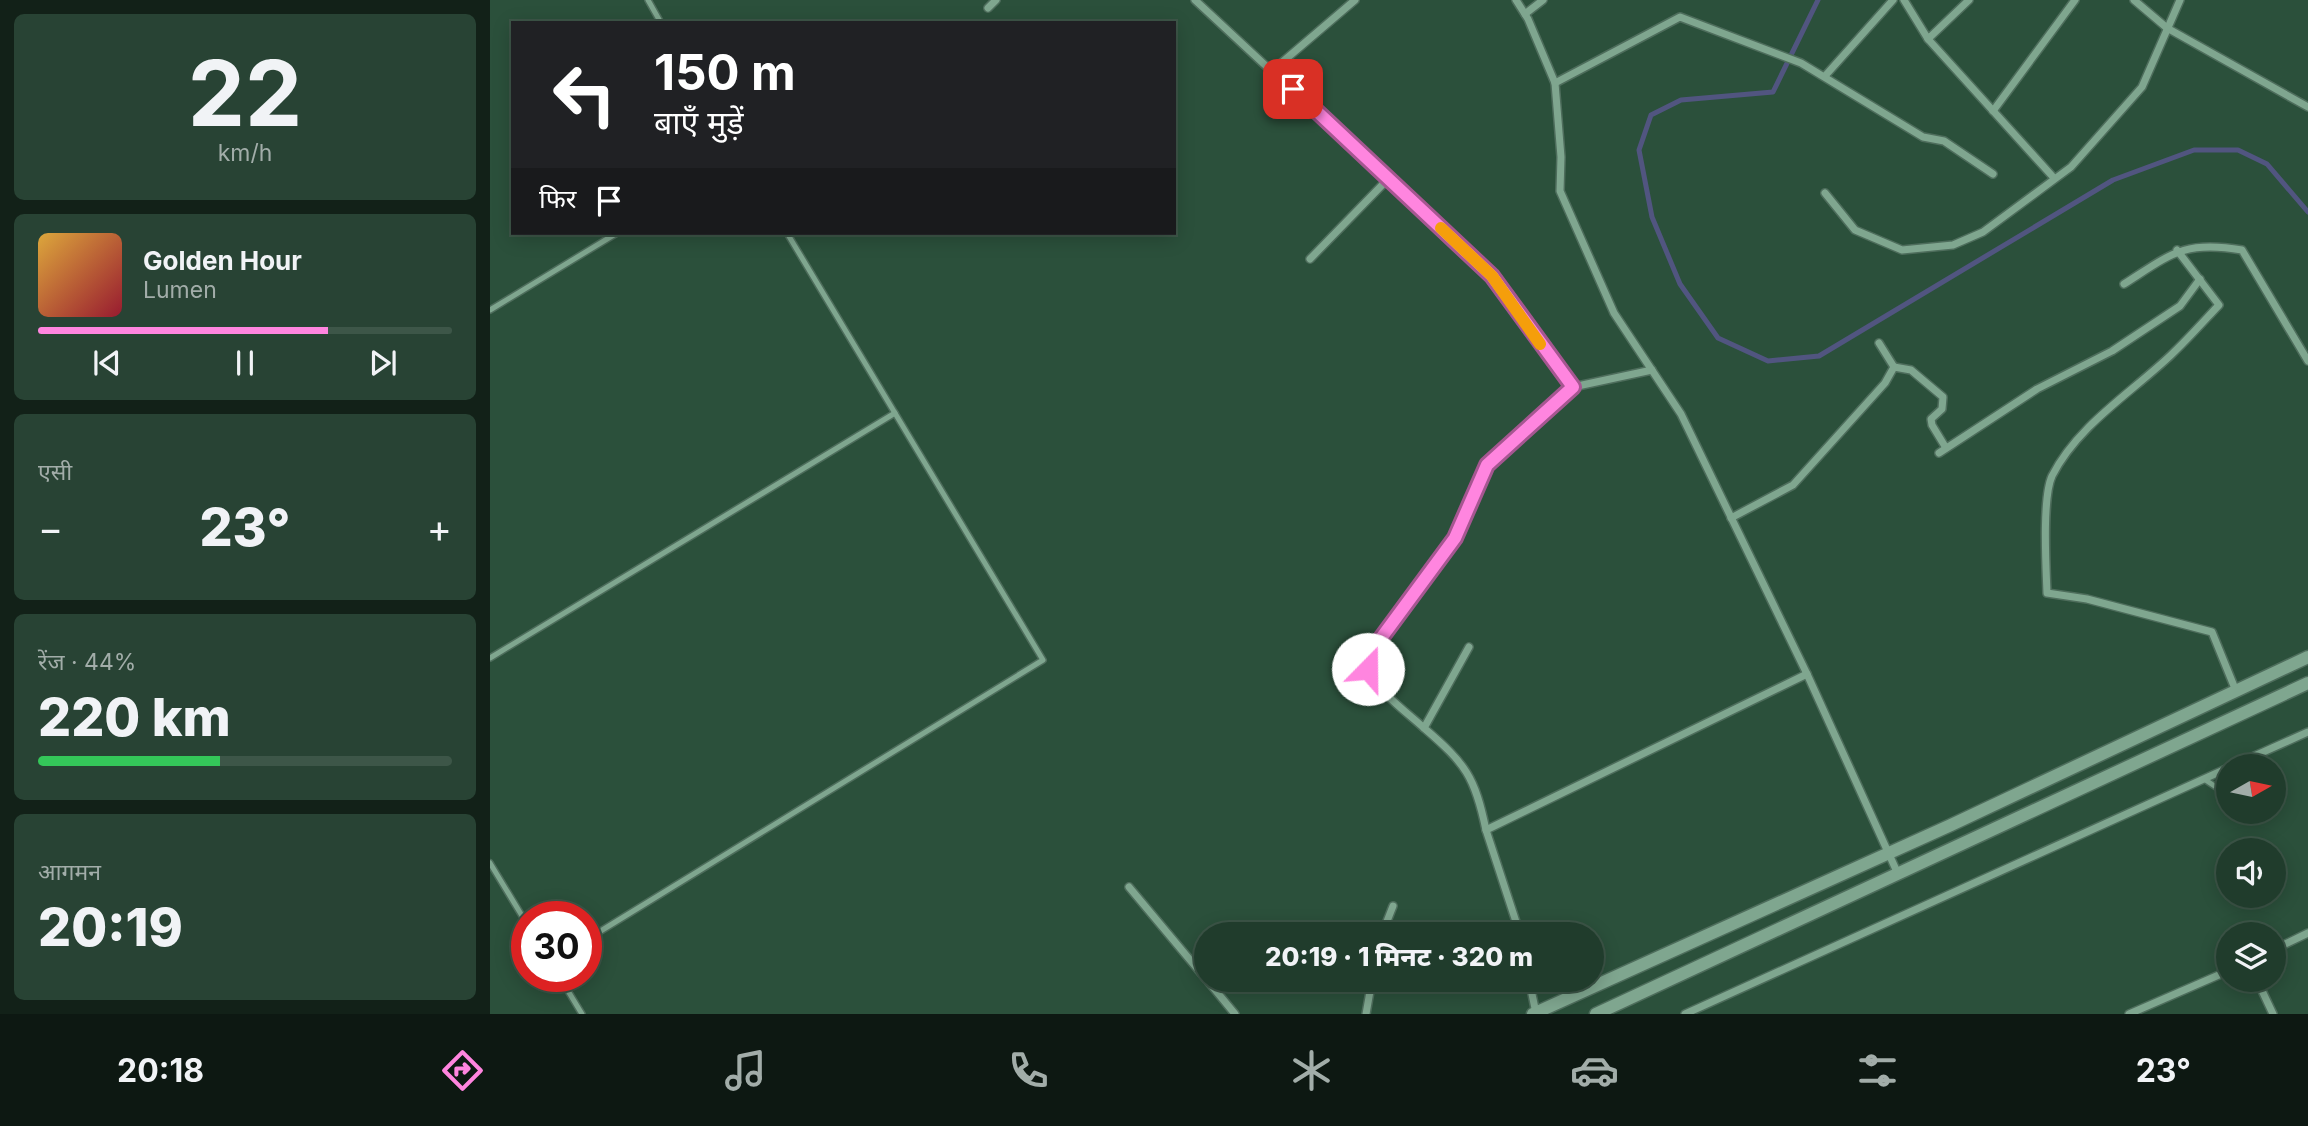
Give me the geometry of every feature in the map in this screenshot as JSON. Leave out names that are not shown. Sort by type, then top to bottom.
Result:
[{"type":"street","points":[[988,8],[996,0]]},
{"type":"street","points":[[1195,0],[1492,276],[1573,387]]},
{"type":"street","points":[[1273,70],[1355,0]]},
{"type":"street","points":[[1516,0],[1525,14],[1555,83],[1561,157],[1560,191],[1614,313],[1681,414],[1807,674],[1898,874]]},
{"type":"street","points":[[1525,14],[1543,0]]},
{"type":"street","points":[[1825,76],[1893,0]]},
{"type":"street","points":[[1904,0],[1928,39],[2054,178]]},
{"type":"street","points":[[1928,39],[1969,0]]},
{"type":"street","points":[[1993,111],[2075,0]]},
{"type":"street","points":[[2134,0],[2167,28],[2308,107]]},
{"type":"street","points":[[1825,193],[1855,230],[1902,250],[1954,245],[1983,232],[2071,167],[2142,87],[2180,0]]},
{"type":"street","points":[[1555,83],[1680,17],[1801,63],[1923,137],[1944,141],[1993,174]]},
{"type":"street","points":[[1310,259],[1389,178]]},
{"type":"street","points":[[2124,284],[2178,250],[2219,246],[2242,250],[2308,361]]},
{"type":"street","points":[[2178,250],[2219,305],[2169,356],[2086,430],[2051,478],[2045,536],[2047,593],[2087,599],[2212,632],[2236,691]]},
{"type":"street","points":[[1879,343],[1894,367],[1911,370],[1943,397],[1942,408],[1931,419],[1942,450],[2037,389],[2112,351],[2146,329],[2180,306],[2200,279]]},
{"type":"street","points":[[1731,518],[1793,485],[1885,383],[1894,367]]},
{"type":"street","points":[[1516,922],[1486,830],[1478,790],[1455,755],[1374,681],[1368,669],[1370,658],[1376,645],[1455,538],[1487,465],[1573,387],[1652,370]]},
{"type":"street","points":[[1424,728],[1469,647]]},
{"type":"street","points":[[1531,992],[1535,1014],[1890,853],[2308,657]]},
{"type":"street","points":[[1486,830],[1807,674]]},
{"type":"street","points":[[1596,1014],[2308,683]]},
{"type":"street","points":[[2259,754],[2308,732]]},
{"type":"street","points":[[1685,1014],[2216,773]]},
{"type":"street","points":[[1129,887],[1194,965]]},
{"type":"street","points":[[1387,922],[1393,906]]},
{"type":"street","points":[[2286,944],[2308,933]]},
{"type":"street","points":[[2129,1014],[2216,976]]},
{"type":"street","points":[[1217,992],[1235,1014]]},
{"type":"street","points":[[1366,1014],[1369,992]]},
{"type":"street","points":[[2263,992],[2273,1014]]},
{"type":"lane","points":[[648,0],[660,21]]},
{"type":"lane","points":[[490,310],[614,235]]},
{"type":"lane","points":[[602,930],[1043,660],[788,235]]},
{"type":"lane","points":[[490,658],[895,413]]},
{"type":"lane","points":[[2204,779],[2216,787]]},
{"type":"lane","points":[[490,863],[513,901]]},
{"type":"lane","points":[[569,992],[582,1014]]},
{"type":"waterway","points":[[1818,0],[1773,92],[1681,100],[1651,115],[1639,150],[1652,217],[1680,284],[1718,338],[1768,361],[1819,356],[2113,180],[2194,150],[2238,150],[2267,164],[2308,212]]},
{"type":"slow traffic","points":[[1441,228],[1492,276],[1540,344]]},
{"type":"route","points":[[1293,89],[1492,276],[1573,387],[1487,465],[1455,538],[1376,645],[1368,669]]}]
